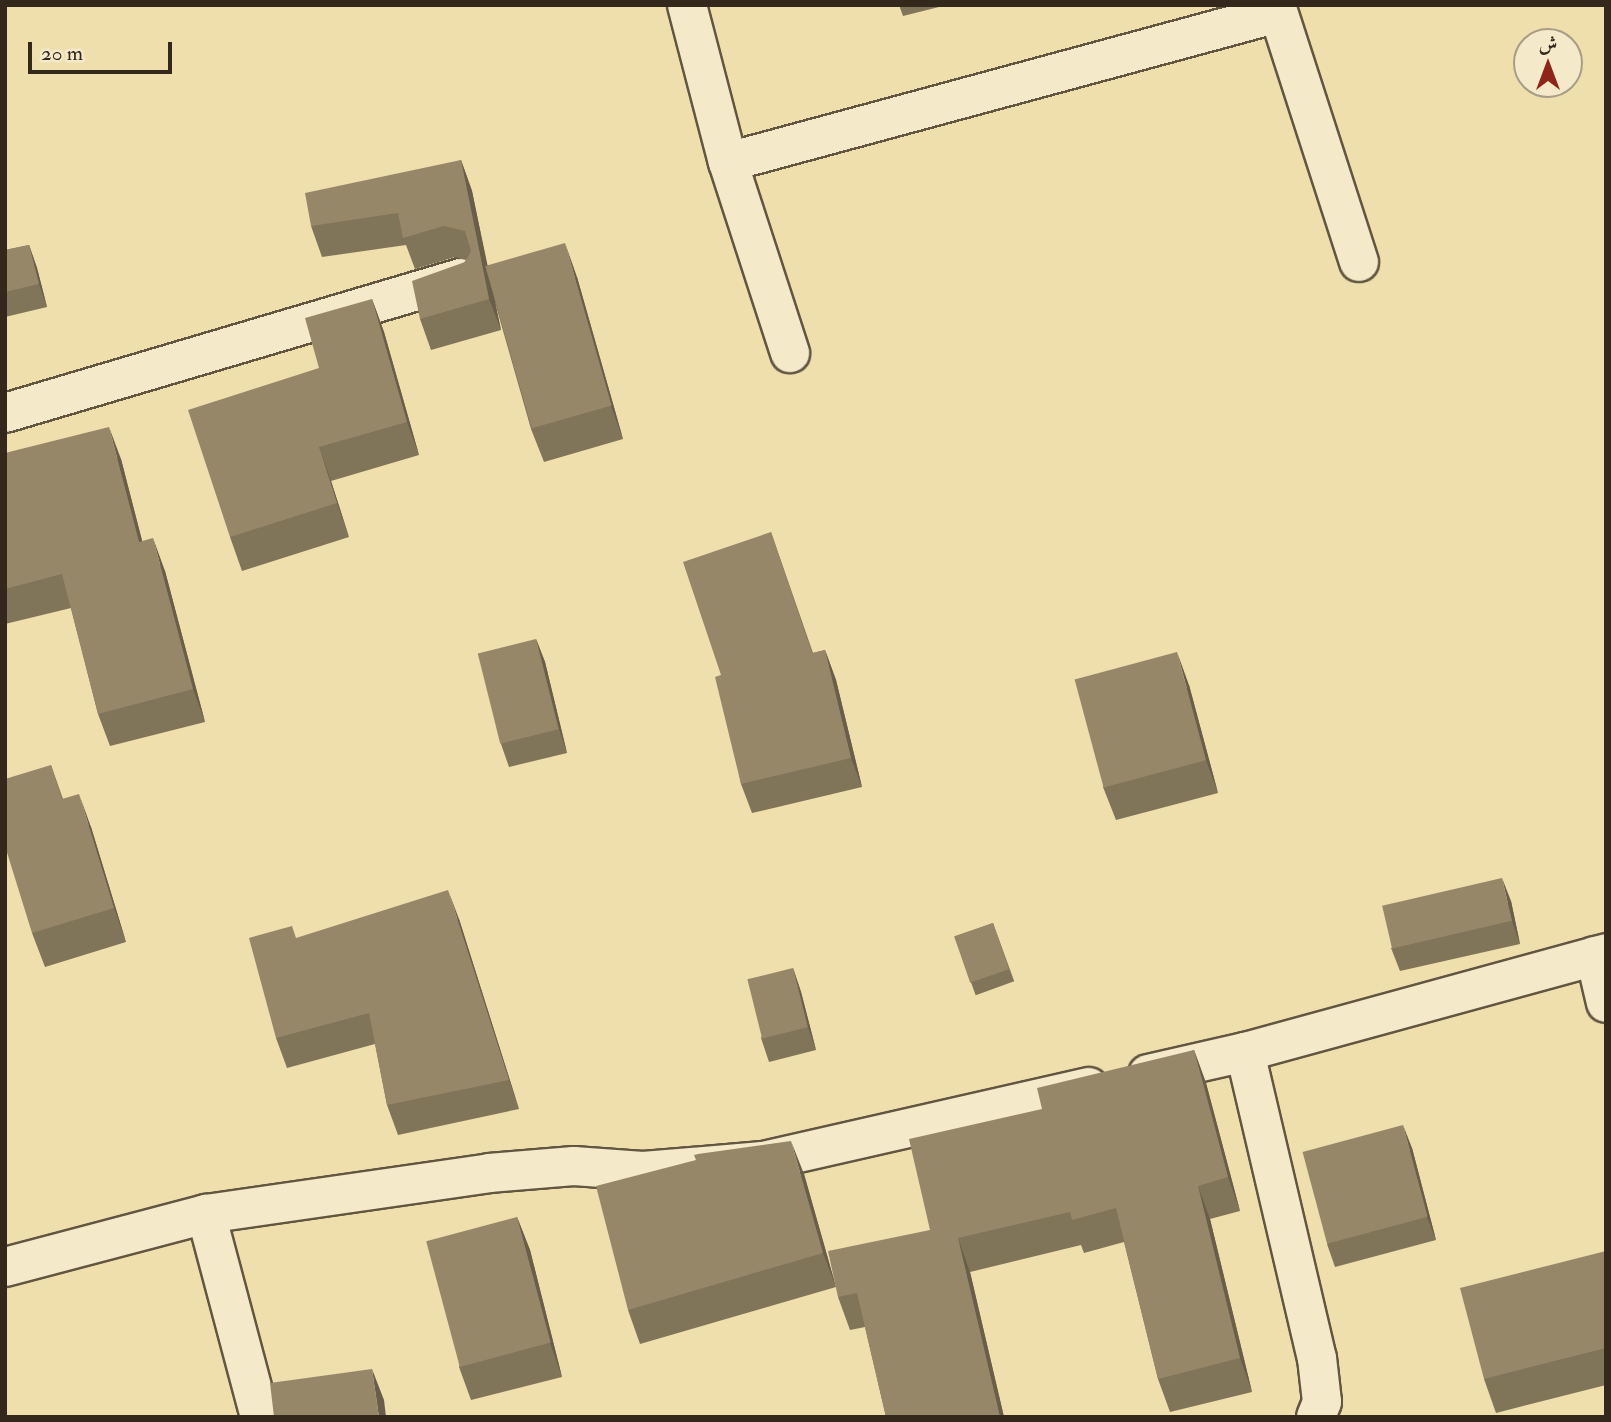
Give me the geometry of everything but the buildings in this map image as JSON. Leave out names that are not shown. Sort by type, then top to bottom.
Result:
[{"type":"street","points":[[687,5],[729,162],[790,353]]},
{"type":"street","points":[[729,162],[1277,9],[1359,262]]},
{"type":"street","points":[[5,413],[461,278]]},
{"type":"street","points":[[5,1267],[206,1214],[489,1173],[574,1166],[643,1171],[763,1161],[1245,1052],[1600,955],[1606,1003]]},
{"type":"street","points":[[1245,1052],[1317,1357],[1322,1402],[1316,1417]]},
{"type":"street","points":[[206,1214],[260,1417]]}]
